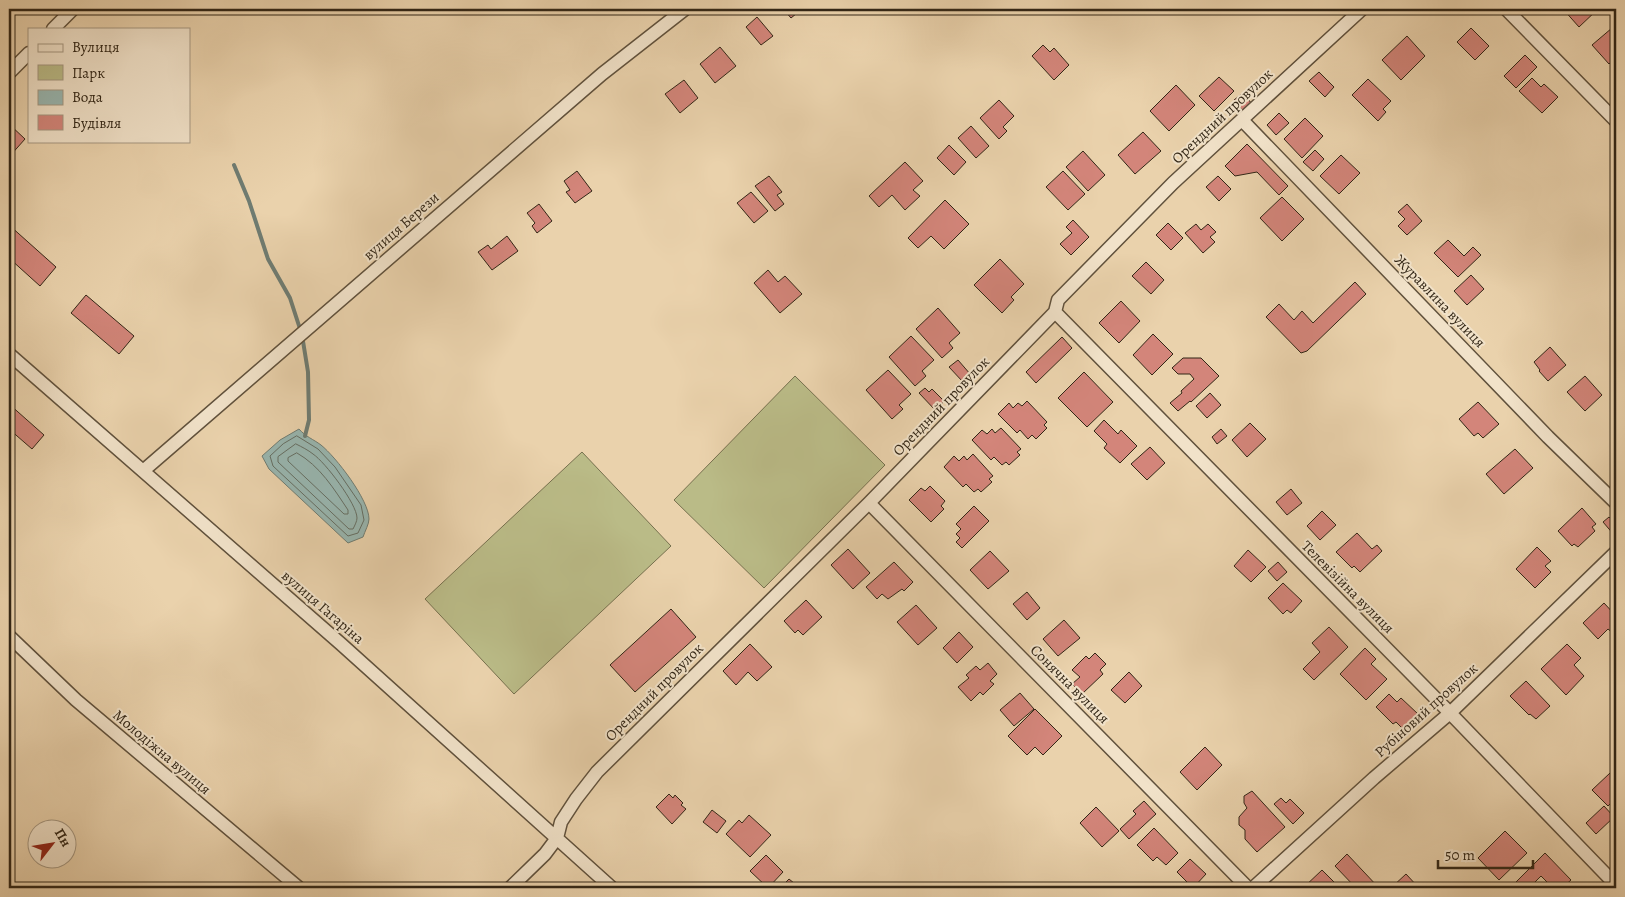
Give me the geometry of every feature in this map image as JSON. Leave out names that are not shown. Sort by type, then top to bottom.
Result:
[{"type":"street","points":[[54,28],[73,9]]},
{"type":"street","name":"вулиця Берези","points":[[143,472],[595,80],[685,9]]},
{"type":"street","name":"Орендний провулок","points":[[557,838],[561,822],[576,798],[597,772],[870,503],[1055,312],[1058,300],[1173,183],[1362,9]]},
{"type":"street","points":[[1506,9],[1616,121]]},
{"type":"street","points":[[9,73],[28,54]]},
{"type":"street","name":"Журавлина вулиця","points":[[1242,120],[1548,437],[1616,502]]},
{"type":"street","name":"Телевізійна вулиця","points":[[1055,312],[1450,713],[1616,885]]},
{"type":"street","name":"вулиця Гагаріна","points":[[9,354],[341,644],[612,888]]},
{"type":"street","name":"Сонячна вулиця","points":[[870,503],[1248,888]]},
{"type":"street","name":"Рубіновий провулок","points":[[1253,888],[1374,778],[1450,713],[1616,552]]},
{"type":"street","name":"Молодіжна вулиця","points":[[9,636],[76,700],[299,888]]},
{"type":"street","points":[[510,888],[545,854],[557,838]]},
{"type":"green space","points":[[795,376],[885,465],[764,588],[674,500]]},
{"type":"green space","points":[[582,452],[671,546],[514,694],[425,599]]},
{"type":"water","points":[[299,429],[327,451],[358,490],[368,511],[369,519],[363,537],[348,543],[269,469],[262,456],[280,440]]},
{"type":"building","points":[[788,9],[802,9],[791,18],[785,11]]},
{"type":"building","points":[[1563,9],[1598,9],[1579,27]]},
{"type":"building","points":[[757,17],[773,36],[761,45],[746,27]]},
{"type":"building","points":[[1471,28],[1489,46],[1475,60],[1457,42]]},
{"type":"building","points":[[1612,28],[1616,33],[1616,57],[1609,64],[1592,45]]},
{"type":"building","points":[[1407,36],[1425,56],[1401,80],[1382,60]]},
{"type":"building","points":[[1043,45],[1050,52],[1054,48],[1069,65],[1054,80],[1032,56]]},
{"type":"building","points":[[720,47],[736,66],[715,83],[700,64]]},
{"type":"building","points":[[1525,55],[1537,67],[1516,88],[1504,76]]},
{"type":"building","points":[[1319,72],[1334,87],[1325,97],[1309,81]]},
{"type":"building","points":[[1219,77],[1234,91],[1214,111],[1199,96]]},
{"type":"building","points":[[1532,78],[1541,87],[1544,84],[1558,97],[1542,113],[1519,91]]},
{"type":"building","points":[[1368,79],[1391,101],[1383,109],[1386,112],[1378,121],[1352,95]]},
{"type":"building","points":[[684,80],[698,98],[680,113],[665,94]]},
{"type":"building","points":[[1176,85],[1195,105],[1169,131],[1150,111]]},
{"type":"building","points":[[1243,93],[1252,104],[1243,111],[1234,100]]},
{"type":"building","points":[[999,100],[1014,116],[1003,127],[1007,131],[999,139],[980,118]]},
{"type":"building","points":[[1279,113],[1289,123],[1276,135],[1267,125]]},
{"type":"building","points":[[1305,118],[1323,136],[1302,158],[1284,139]]},
{"type":"building","points":[[9,124],[25,139],[9,157]]},
{"type":"building","points":[[971,126],[989,146],[976,158],[958,138]]},
{"type":"building","points":[[1143,132],[1161,151],[1135,174],[1118,155]]},
{"type":"building","points":[[1247,144],[1288,186],[1279,195],[1257,172],[1235,176],[1225,166]]},
{"type":"building","points":[[949,145],[966,162],[954,175],[937,158]]},
{"type":"building","points":[[1315,150],[1324,159],[1313,171],[1303,162]]},
{"type":"building","points":[[1083,151],[1105,175],[1088,191],[1066,167]]},
{"type":"building","points":[[1341,155],[1360,173],[1339,194],[1320,176]]},
{"type":"building","points":[[905,162],[923,181],[913,190],[920,196],[905,210],[892,195],[879,207],[869,196]]},
{"type":"building","points":[[577,171],[592,191],[575,203],[566,192],[570,190],[564,181]]},
{"type":"building","points":[[1063,171],[1085,194],[1068,210],[1046,187]]},
{"type":"building","points":[[769,176],[782,192],[777,195],[784,204],[775,211],[755,186]]},
{"type":"building","points":[[1218,176],[1231,189],[1219,201],[1206,187]]},
{"type":"building","points":[[751,192],[768,211],[754,223],[737,203]]},
{"type":"building","points":[[1282,197],[1304,219],[1282,241],[1260,218]]},
{"type":"building","points":[[945,200],[969,224],[944,249],[931,236],[918,248],[908,238]]},
{"type":"building","points":[[539,204],[552,221],[537,233],[532,226],[535,223],[527,213]]},
{"type":"building","points":[[1407,204],[1422,221],[1407,235],[1398,226],[1405,219],[1398,212]]},
{"type":"building","points":[[1073,220],[1089,237],[1071,255],[1060,244],[1072,233],[1066,227]]},
{"type":"building","points":[[1168,223],[1183,238],[1171,250],[1156,235]]},
{"type":"building","points":[[1196,224],[1201,230],[1208,224],[1216,232],[1210,237],[1215,242],[1203,253],[1185,233]]},
{"type":"building","points":[[9,225],[56,267],[40,286],[9,258]]},
{"type":"building","points":[[507,236],[518,251],[492,270],[478,252],[488,245],[491,249]]},
{"type":"building","points":[[1448,240],[1464,256],[1473,247],[1481,255],[1458,277],[1434,253]]},
{"type":"building","points":[[1000,259],[1024,284],[1011,297],[1014,300],[1002,313],[974,285]]},
{"type":"building","points":[[1146,262],[1164,280],[1151,294],[1132,276]]},
{"type":"building","points":[[768,270],[778,282],[785,276],[802,294],[780,313],[754,283]]},
{"type":"building","points":[[1471,275],[1484,289],[1467,305],[1454,291]]},
{"type":"building","points":[[1355,282],[1366,294],[1307,351],[1301,353],[1266,317],[1279,304],[1294,320],[1302,311],[1313,323]]},
{"type":"building","points":[[86,295],[134,336],[119,354],[71,313]]},
{"type":"building","points":[[1121,301],[1140,321],[1119,343],[1099,323]]},
{"type":"building","points":[[938,308],[960,333],[949,343],[953,348],[942,358],[916,329]]},
{"type":"building","points":[[1153,334],[1173,354],[1152,375],[1133,355]]},
{"type":"building","points":[[911,336],[934,360],[922,371],[926,376],[915,386],[889,357]]},
{"type":"building","points":[[1062,337],[1072,348],[1036,383],[1026,372]]},
{"type":"building","points":[[1550,347],[1566,365],[1548,381],[1534,362]]},
{"type":"building","points":[[1183,358],[1201,358],[1219,376],[1191,402],[1178,411],[1170,403],[1194,379],[1190,374],[1178,374],[1172,368]]},
{"type":"building","points":[[958,360],[971,375],[963,382],[949,367]]},
{"type":"building","points":[[888,370],[911,394],[899,405],[903,409],[892,419],[866,390]]},
{"type":"building","points":[[1084,372],[1113,402],[1087,427],[1058,398]]},
{"type":"building","points":[[1585,376],[1602,395],[1585,411],[1567,392]]},
{"type":"building","points":[[925,388],[929,392],[932,389],[944,401],[936,411],[919,393]]},
{"type":"building","points":[[1210,393],[1221,405],[1207,418],[1196,406]]},
{"type":"building","points":[[1027,401],[1047,422],[1044,425],[1047,428],[1036,439],[1032,435],[1028,439],[1020,430],[1017,433],[998,414],[1009,403],[1013,408],[1018,403],[1022,406]]},
{"type":"building","points":[[1478,402],[1499,424],[1483,438],[1478,433],[1474,436],[1459,419]]},
{"type":"building","points":[[9,404],[44,435],[32,449],[9,429]]},
{"type":"building","points":[[1104,420],[1118,434],[1121,430],[1137,446],[1120,463],[1104,448],[1107,444],[1094,431]]},
{"type":"building","points":[[1250,423],[1266,439],[1247,457],[1232,440]]},
{"type":"building","points":[[1001,428],[1021,449],[1017,452],[1020,455],[1009,465],[1006,462],[1002,465],[994,457],[991,460],[972,440],[982,430],[987,434],[992,429],[995,433]]},
{"type":"building","points":[[1221,429],[1227,436],[1217,444],[1212,437]]},
{"type":"building","points":[[1150,447],[1165,463],[1147,480],[1131,464]]},
{"type":"building","points":[[1515,449],[1533,468],[1504,494],[1486,474]]},
{"type":"building","points":[[973,454],[993,476],[989,479],[992,482],[981,492],[978,489],[974,492],[966,484],[963,487],[944,467],[954,456],[959,461],[964,456],[967,460]]},
{"type":"building","points":[[930,486],[945,501],[941,506],[944,509],[931,522],[909,500],[921,488],[925,491]]},
{"type":"building","points":[[1291,489],[1302,503],[1287,515],[1276,502]]},
{"type":"building","points":[[974,506],[989,521],[962,548],[956,542],[960,538],[956,534],[961,529],[956,524]]},
{"type":"building","points":[[1582,508],[1596,524],[1592,527],[1595,531],[1578,547],[1574,544],[1572,546],[1558,531]]},
{"type":"building","points":[[1322,511],[1336,525],[1320,540],[1307,526]]},
{"type":"building","points":[[1609,517],[1616,524],[1615,536],[1603,522]]},
{"type":"building","points":[[1357,533],[1372,549],[1377,545],[1382,551],[1360,572],[1354,566],[1352,568],[1336,552]]},
{"type":"building","points":[[1537,547],[1551,561],[1545,566],[1551,572],[1535,588],[1516,569]]},
{"type":"building","points":[[848,549],[870,573],[853,589],[831,565]]},
{"type":"building","points":[[1248,550],[1266,567],[1251,582],[1234,566]]},
{"type":"building","points":[[990,551],[1009,571],[988,589],[970,570]]},
{"type":"building","points":[[894,562],[913,582],[904,591],[902,589],[888,599],[882,594],[877,599],[866,587]]},
{"type":"building","points":[[1278,562],[1287,572],[1277,581],[1268,571]]},
{"type":"building","points":[[1283,583],[1302,601],[1291,613],[1287,610],[1283,614],[1268,598]]},
{"type":"building","points":[[1027,592],[1040,608],[1027,620],[1013,604]]},
{"type":"building","points":[[806,600],[822,617],[803,635],[798,630],[795,633],[784,621]]},
{"type":"building","points":[[1604,603],[1616,616],[1616,632],[1614,634],[1608,629],[1598,639],[1583,623]]},
{"type":"building","points":[[916,605],[937,628],[918,645],[897,622]]},
{"type":"building","points":[[671,609],[696,637],[635,692],[610,665]]},
{"type":"building","points":[[1064,620],[1080,638],[1058,656],[1043,639]]},
{"type":"building","points":[[1329,627],[1348,647],[1314,680],[1303,669],[1320,652],[1312,643]]},
{"type":"building","points":[[959,632],[973,647],[957,663],[943,648]]},
{"type":"building","points":[[750,644],[772,667],[757,681],[748,672],[736,685],[723,671]]},
{"type":"building","points":[[1567,644],[1581,658],[1574,665],[1584,676],[1566,695],[1541,669]]},
{"type":"building","points":[[1365,648],[1376,659],[1371,664],[1387,679],[1366,700],[1340,674]]},
{"type":"building","points":[[1095,653],[1106,664],[1100,670],[1103,674],[1082,694],[1072,684],[1080,677],[1072,670],[1086,656],[1089,659]]},
{"type":"building","points":[[988,663],[997,674],[990,681],[994,684],[983,695],[980,692],[971,701],[958,687],[969,678],[966,675],[976,666],[980,670]]},
{"type":"building","points":[[1129,672],[1142,686],[1125,703],[1111,690]]},
{"type":"building","points":[[1526,681],[1550,706],[1536,719],[1529,715],[1510,696]]},
{"type":"building","points":[[1020,693],[1034,709],[1014,726],[1000,710]]},
{"type":"building","points":[[1389,694],[1397,702],[1401,698],[1418,714],[1403,729],[1396,722],[1393,724],[1376,707]]},
{"type":"building","points":[[1035,709],[1062,736],[1043,755],[1035,747],[1027,755],[1008,736]]},
{"type":"building","points":[[1205,747],[1222,765],[1197,790],[1180,772]]},
{"type":"building","points":[[1610,773],[1616,779],[1616,798],[1608,806],[1592,790]]},
{"type":"building","points":[[1252,791],[1285,827],[1257,852],[1245,839],[1245,830],[1239,825],[1239,817],[1247,808],[1244,803],[1244,796]]},
{"type":"building","points":[[669,794],[673,798],[675,795],[686,809],[672,824],[656,807]]},
{"type":"building","points":[[1281,798],[1286,803],[1290,799],[1304,813],[1293,824],[1274,804]]},
{"type":"building","points":[[1144,801],[1156,814],[1129,839],[1120,829],[1136,814],[1133,811]]},
{"type":"building","points":[[1604,806],[1614,817],[1596,834],[1586,823]]},
{"type":"building","points":[[1096,807],[1119,831],[1102,847],[1080,823]]},
{"type":"building","points":[[712,810],[726,821],[717,833],[703,822]]},
{"type":"building","points":[[749,815],[771,835],[750,857],[726,834],[739,820],[742,823]]},
{"type":"building","points":[[1154,828],[1178,853],[1166,865],[1157,857],[1153,861],[1137,845]]},
{"type":"building","points":[[1505,831],[1527,853],[1499,880],[1478,858]]},
{"type":"building","points":[[1545,853],[1571,880],[1562,888],[1553,888],[1541,876],[1529,888],[1518,888],[1514,884]]},
{"type":"building","points":[[1347,854],[1379,888],[1356,888],[1335,866]]},
{"type":"building","points":[[766,855],[783,872],[768,888],[750,871]]},
{"type":"building","points":[[1190,859],[1206,874],[1193,888],[1177,872]]},
{"type":"building","points":[[1322,870],[1340,888],[1303,888]]},
{"type":"building","points":[[1406,874],[1419,888],[1392,887]]},
{"type":"building","points":[[789,879],[800,888],[780,888]]},
{"type":"waterway","points":[[234,165],[249,201],[268,259],[290,298],[302,335],[308,372],[309,420],[305,436]]}]
